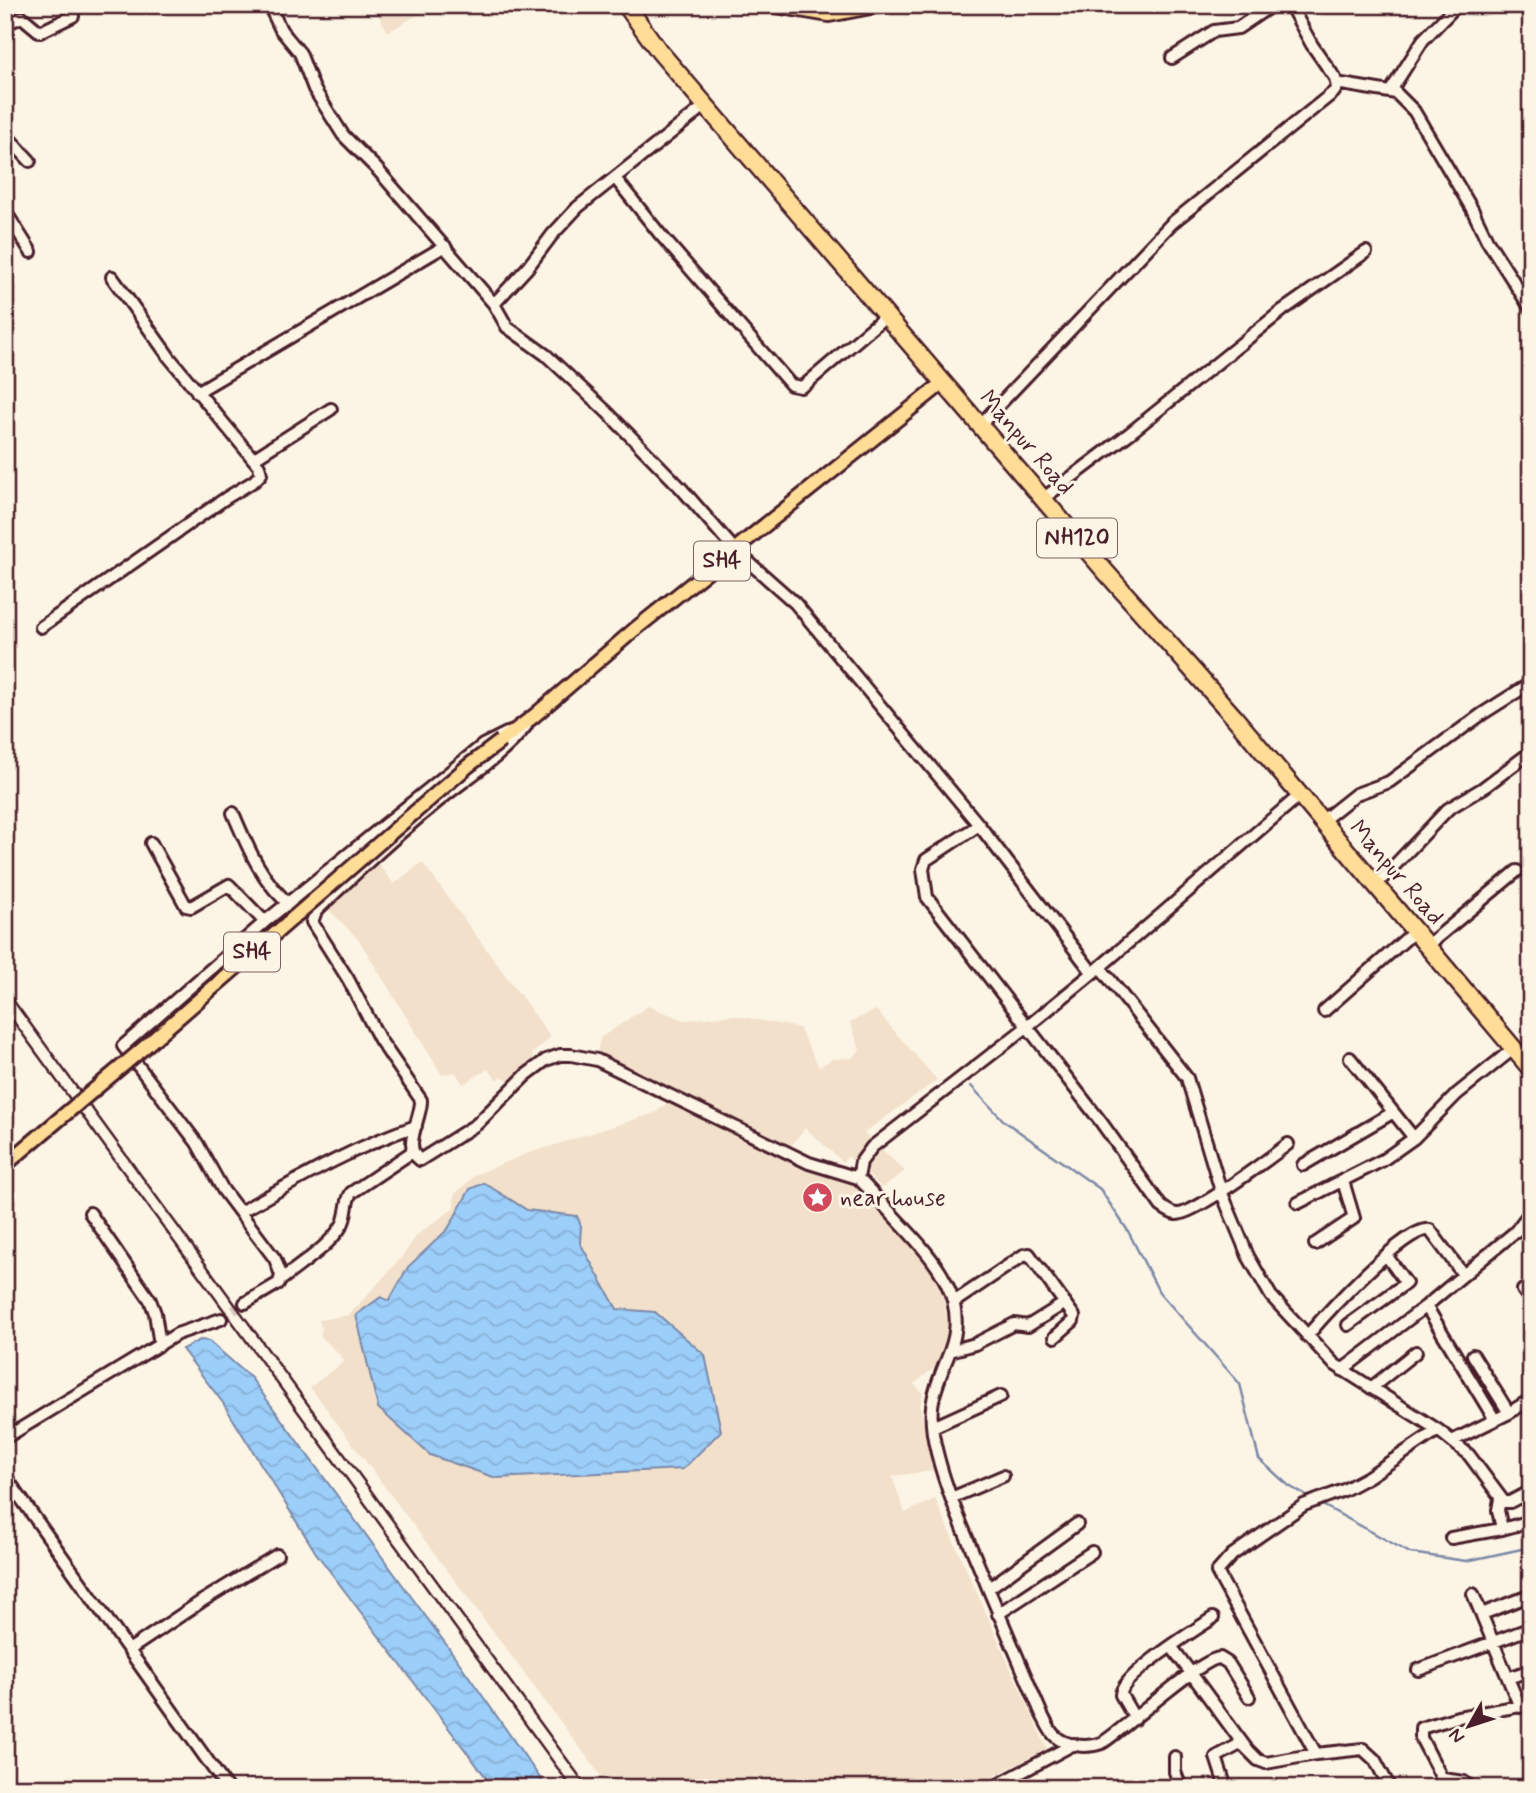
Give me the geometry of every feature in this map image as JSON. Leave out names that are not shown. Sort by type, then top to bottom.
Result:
[{"type":"highway","name":"Manpur Road","points":[[626,5],[659,51],[1300,795],[1531,1069]]},
{"type":"main road","points":[[770,5],[830,15],[881,5]]},
{"type":"main road","name":"SH4","points":[[5,1165],[457,775],[534,716],[634,630],[944,382]]},
{"type":"street","points":[[269,5],[281,30],[300,53],[314,89],[343,135],[377,169],[494,304],[507,327],[546,355],[607,412],[681,488],[735,550],[795,603],[1187,1078],[1221,1191],[1248,1256],[1271,1296],[1342,1370],[1438,1430],[1469,1455],[1500,1499],[1510,1502],[1531,1491]]},
{"type":"street","points":[[1172,58],[1214,31],[1238,28],[1272,5]]},
{"type":"street","points":[[980,425],[1172,223],[1331,95],[1337,87],[1290,5]]},
{"type":"street","points":[[1390,92],[1423,40],[1457,5]]},
{"type":"street","points":[[5,24],[22,18],[40,32],[73,16]]},
{"type":"street","points":[[1336,83],[1390,92],[1400,96],[1414,111],[1472,209],[1487,240],[1531,309]]},
{"type":"street","points":[[494,304],[578,207],[706,105]]},
{"type":"street","points":[[5,134],[30,161]]},
{"type":"street","points":[[615,178],[659,233],[792,385],[801,387],[806,384],[887,315]]},
{"type":"street","points":[[5,211],[31,252]]},
{"type":"street","points":[[197,392],[444,246]]},
{"type":"street","points":[[1044,498],[1283,310],[1366,252]]},
{"type":"street","points":[[41,627],[220,501],[257,479],[261,472],[169,357],[112,277]]},
{"type":"street","points":[[253,459],[331,409]]},
{"type":"street","points":[[1322,821],[1356,794],[1383,786],[1531,682]]},
{"type":"street","points":[[312,922],[316,911],[377,853],[498,755],[534,716]]},
{"type":"street","points":[[281,1280],[275,1259],[215,1178],[197,1143],[123,1046],[267,920],[483,745],[505,737]]},
{"type":"street","points":[[1376,885],[1448,809],[1483,788],[1531,752]]},
{"type":"street","points":[[858,1178],[861,1162],[872,1147],[1028,1026],[1300,795]]},
{"type":"street","points":[[233,813],[257,863],[288,904],[312,922],[348,979],[380,1040],[418,1095],[421,1104],[411,1145],[412,1152],[420,1160],[477,1124],[526,1075],[547,1060],[559,1055],[597,1060],[809,1163],[858,1178],[933,1260],[954,1302],[956,1324],[950,1351],[934,1388],[932,1409],[936,1451],[965,1538],[989,1588],[998,1614],[1049,1728],[1062,1741],[1094,1746],[1102,1743],[1190,1674],[1215,1658],[1228,1663],[1249,1697]]},
{"type":"street","points":[[979,825],[926,860],[923,869],[927,897],[1028,1026],[1161,1206],[1176,1214],[1182,1213],[1221,1191],[1288,1144]]},
{"type":"street","points":[[151,843],[187,907],[229,885],[261,918],[267,920]]},
{"type":"street","points":[[1428,945],[1517,871]]},
{"type":"street","points":[[1325,1011],[1415,931]]},
{"type":"street","points":[[1298,1203],[1383,1160],[1415,1138],[1457,1094],[1513,1049]]},
{"type":"street","points":[[1350,1058],[1415,1138]]},
{"type":"street","points":[[1303,1165],[1392,1113]]},
{"type":"street","points":[[240,1212],[347,1153],[382,1137],[416,1126]]},
{"type":"street","points":[[244,1303],[275,1287],[328,1241],[339,1229],[347,1213],[350,1195],[412,1152]]},
{"type":"street","points":[[1315,1244],[1354,1218],[1343,1181]]},
{"type":"street","points":[[1342,1370],[1426,1306],[1462,1273],[1520,1227],[1531,1211]]},
{"type":"street","points":[[90,1213],[149,1300],[155,1313],[160,1345]]},
{"type":"street","points":[[1520,1227],[1531,1240]]},
{"type":"street","points":[[1307,1336],[1339,1298],[1386,1255],[1420,1230],[1427,1228],[1462,1273]]},
{"type":"street","points":[[954,1302],[1029,1254],[1075,1318],[1055,1337]]},
{"type":"street","points":[[1348,1325],[1406,1283],[1386,1255]]},
{"type":"street","points":[[1522,1290],[1531,1301]]},
{"type":"street","points":[[950,1351],[975,1344],[1014,1324],[1026,1326],[1065,1303]]},
{"type":"street","points":[[1426,1306],[1495,1420]]},
{"type":"street","points":[[5,1438],[177,1334],[221,1319]]},
{"type":"street","points":[[1371,1388],[1416,1353]]},
{"type":"street","points":[[1473,1355],[1509,1413]]},
{"type":"street","points":[[933,1427],[1001,1396]]},
{"type":"street","points":[[1452,1441],[1531,1399]]},
{"type":"street","points":[[1316,1754],[1217,1572],[1231,1555],[1304,1505],[1344,1490],[1438,1430]]},
{"type":"street","points":[[5,1476],[227,1788]]},
{"type":"street","points":[[951,1498],[1003,1476]]},
{"type":"street","points":[[1500,1499],[1498,1510],[1502,1529]]},
{"type":"street","points":[[1451,1538],[1531,1521]]},
{"type":"street","points":[[989,1588],[1077,1524]]},
{"type":"street","points":[[998,1614],[1092,1552]]},
{"type":"street","points":[[130,1650],[277,1555]]},
{"type":"street","points":[[1471,1788],[1464,1782],[1445,1783],[1421,1738],[1421,1728],[1458,1717],[1525,1706],[1508,1678],[1473,1594]]},
{"type":"street","points":[[1482,1614],[1531,1595]]},
{"type":"street","points":[[1135,1718],[1121,1695],[1122,1686],[1171,1646],[1213,1618]]},
{"type":"street","points":[[1418,1670],[1531,1628]]},
{"type":"street","points":[[1171,1646],[1258,1760],[1266,1763],[1363,1749],[1375,1760],[1390,1788]]},
{"type":"street","points":[[1508,1678],[1531,1670]]},
{"type":"street","points":[[992,1788],[1074,1744]]},
{"type":"street","points":[[1226,1788],[1216,1757],[1244,1745]]},
{"type":"street","points":[[1175,1757],[1175,1772],[1181,1788]]},
{"type":"shaded area","points":[[372,5],[435,5],[388,32]]},
{"type":"shaded area","points":[[422,862],[551,1037],[532,1054],[536,1064],[509,1081],[502,1076],[497,1080],[488,1069],[463,1084],[455,1072],[442,1075],[359,940],[329,910],[378,864],[394,884]]},
{"type":"shaded area","points":[[648,1006],[684,1020],[733,1015],[799,1028],[819,1067],[832,1059],[852,1058],[860,1050],[850,1022],[876,1010],[937,1080],[864,1133],[905,1171],[882,1188],[848,1156],[843,1162],[805,1128],[789,1148],[597,1052],[600,1038]]},
{"type":"shaded area","points":[[671,1100],[856,1185],[931,1267],[943,1290],[948,1331],[941,1355],[934,1368],[914,1384],[923,1393],[920,1406],[933,1471],[892,1476],[905,1513],[935,1499],[1047,1749],[971,1788],[610,1788],[310,1387],[345,1361],[320,1335],[322,1330],[319,1320],[349,1315],[401,1258],[417,1235],[454,1208],[454,1195],[475,1175],[526,1154],[655,1113]]},
{"type":"water","points":[[484,1183],[527,1210],[577,1216],[581,1226],[580,1243],[617,1309],[655,1312],[705,1355],[721,1431],[683,1469],[496,1478],[430,1455],[378,1408],[356,1315],[381,1297],[389,1301],[408,1267],[448,1229],[470,1189]]},
{"type":"water","points":[[200,1340],[209,1341],[251,1378],[451,1651],[547,1788],[494,1788],[316,1553],[223,1403],[182,1349]]},
{"type":"waterway","points":[[971,1086],[1004,1121],[1100,1189],[1128,1231],[1159,1292],[1240,1384],[1259,1459],[1289,1486],[1310,1498]]},
{"type":"waterway","points":[[1319,1503],[1410,1553],[1466,1561],[1531,1547]]},
{"type":"tunnel","points":[[221,1319],[245,1303]]},
{"type":"railway","points":[[5,989],[588,1788]]},
{"type":"railway","points":[[5,1010],[572,1788]]},
{"type":"place","name":"near house","points":[[817,1198]]}]
